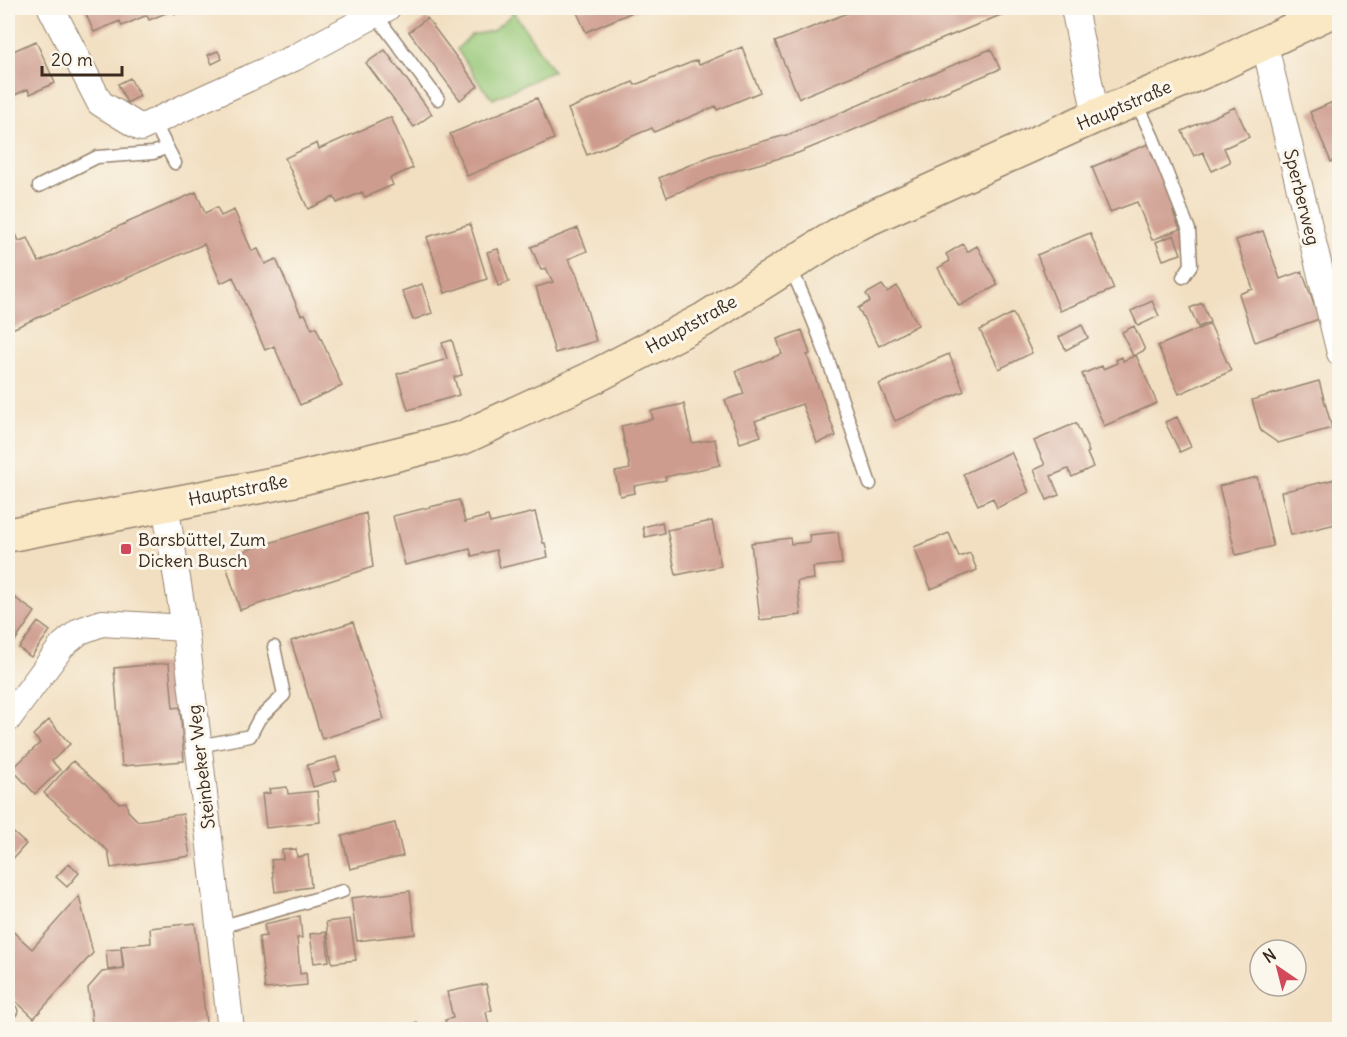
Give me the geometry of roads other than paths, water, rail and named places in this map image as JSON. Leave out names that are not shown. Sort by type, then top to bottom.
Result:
[{"type":"street","points":[[51,8],[100,103],[141,128],[294,58],[381,11]]},
{"type":"street","points":[[1074,8],[1096,116]]},
{"type":"street","name":"Hauptstraße","points":[[8,535],[294,480],[462,438],[590,379],[703,320],[852,226],[1096,116],[1212,68],[1338,8]]},
{"type":"street","name":"Sperberweg","points":[[1263,42],[1340,353]]},
{"type":"street","name":"Steinbeker Weg","points":[[165,504],[185,628],[231,1029]]},
{"type":"street","points":[[8,719],[62,646],[80,631],[102,623],[185,628]]},
{"type":"lane","points":[[381,11],[438,99]]},
{"type":"lane","points":[[1135,100],[1153,138],[1189,230],[1191,265],[1183,277]]},
{"type":"lane","points":[[154,122],[175,163]]},
{"type":"lane","points":[[39,186],[97,157],[153,153],[166,147]]},
{"type":"lane","points":[[790,266],[828,359],[870,483]]},
{"type":"lane","points":[[199,746],[250,736],[259,719],[284,695],[274,647]]},
{"type":"lane","points":[[219,927],[343,891]]},
{"type":"place","name":"Barsbüttel, Zum Dicken Busch","points":[[126,549]]}]
